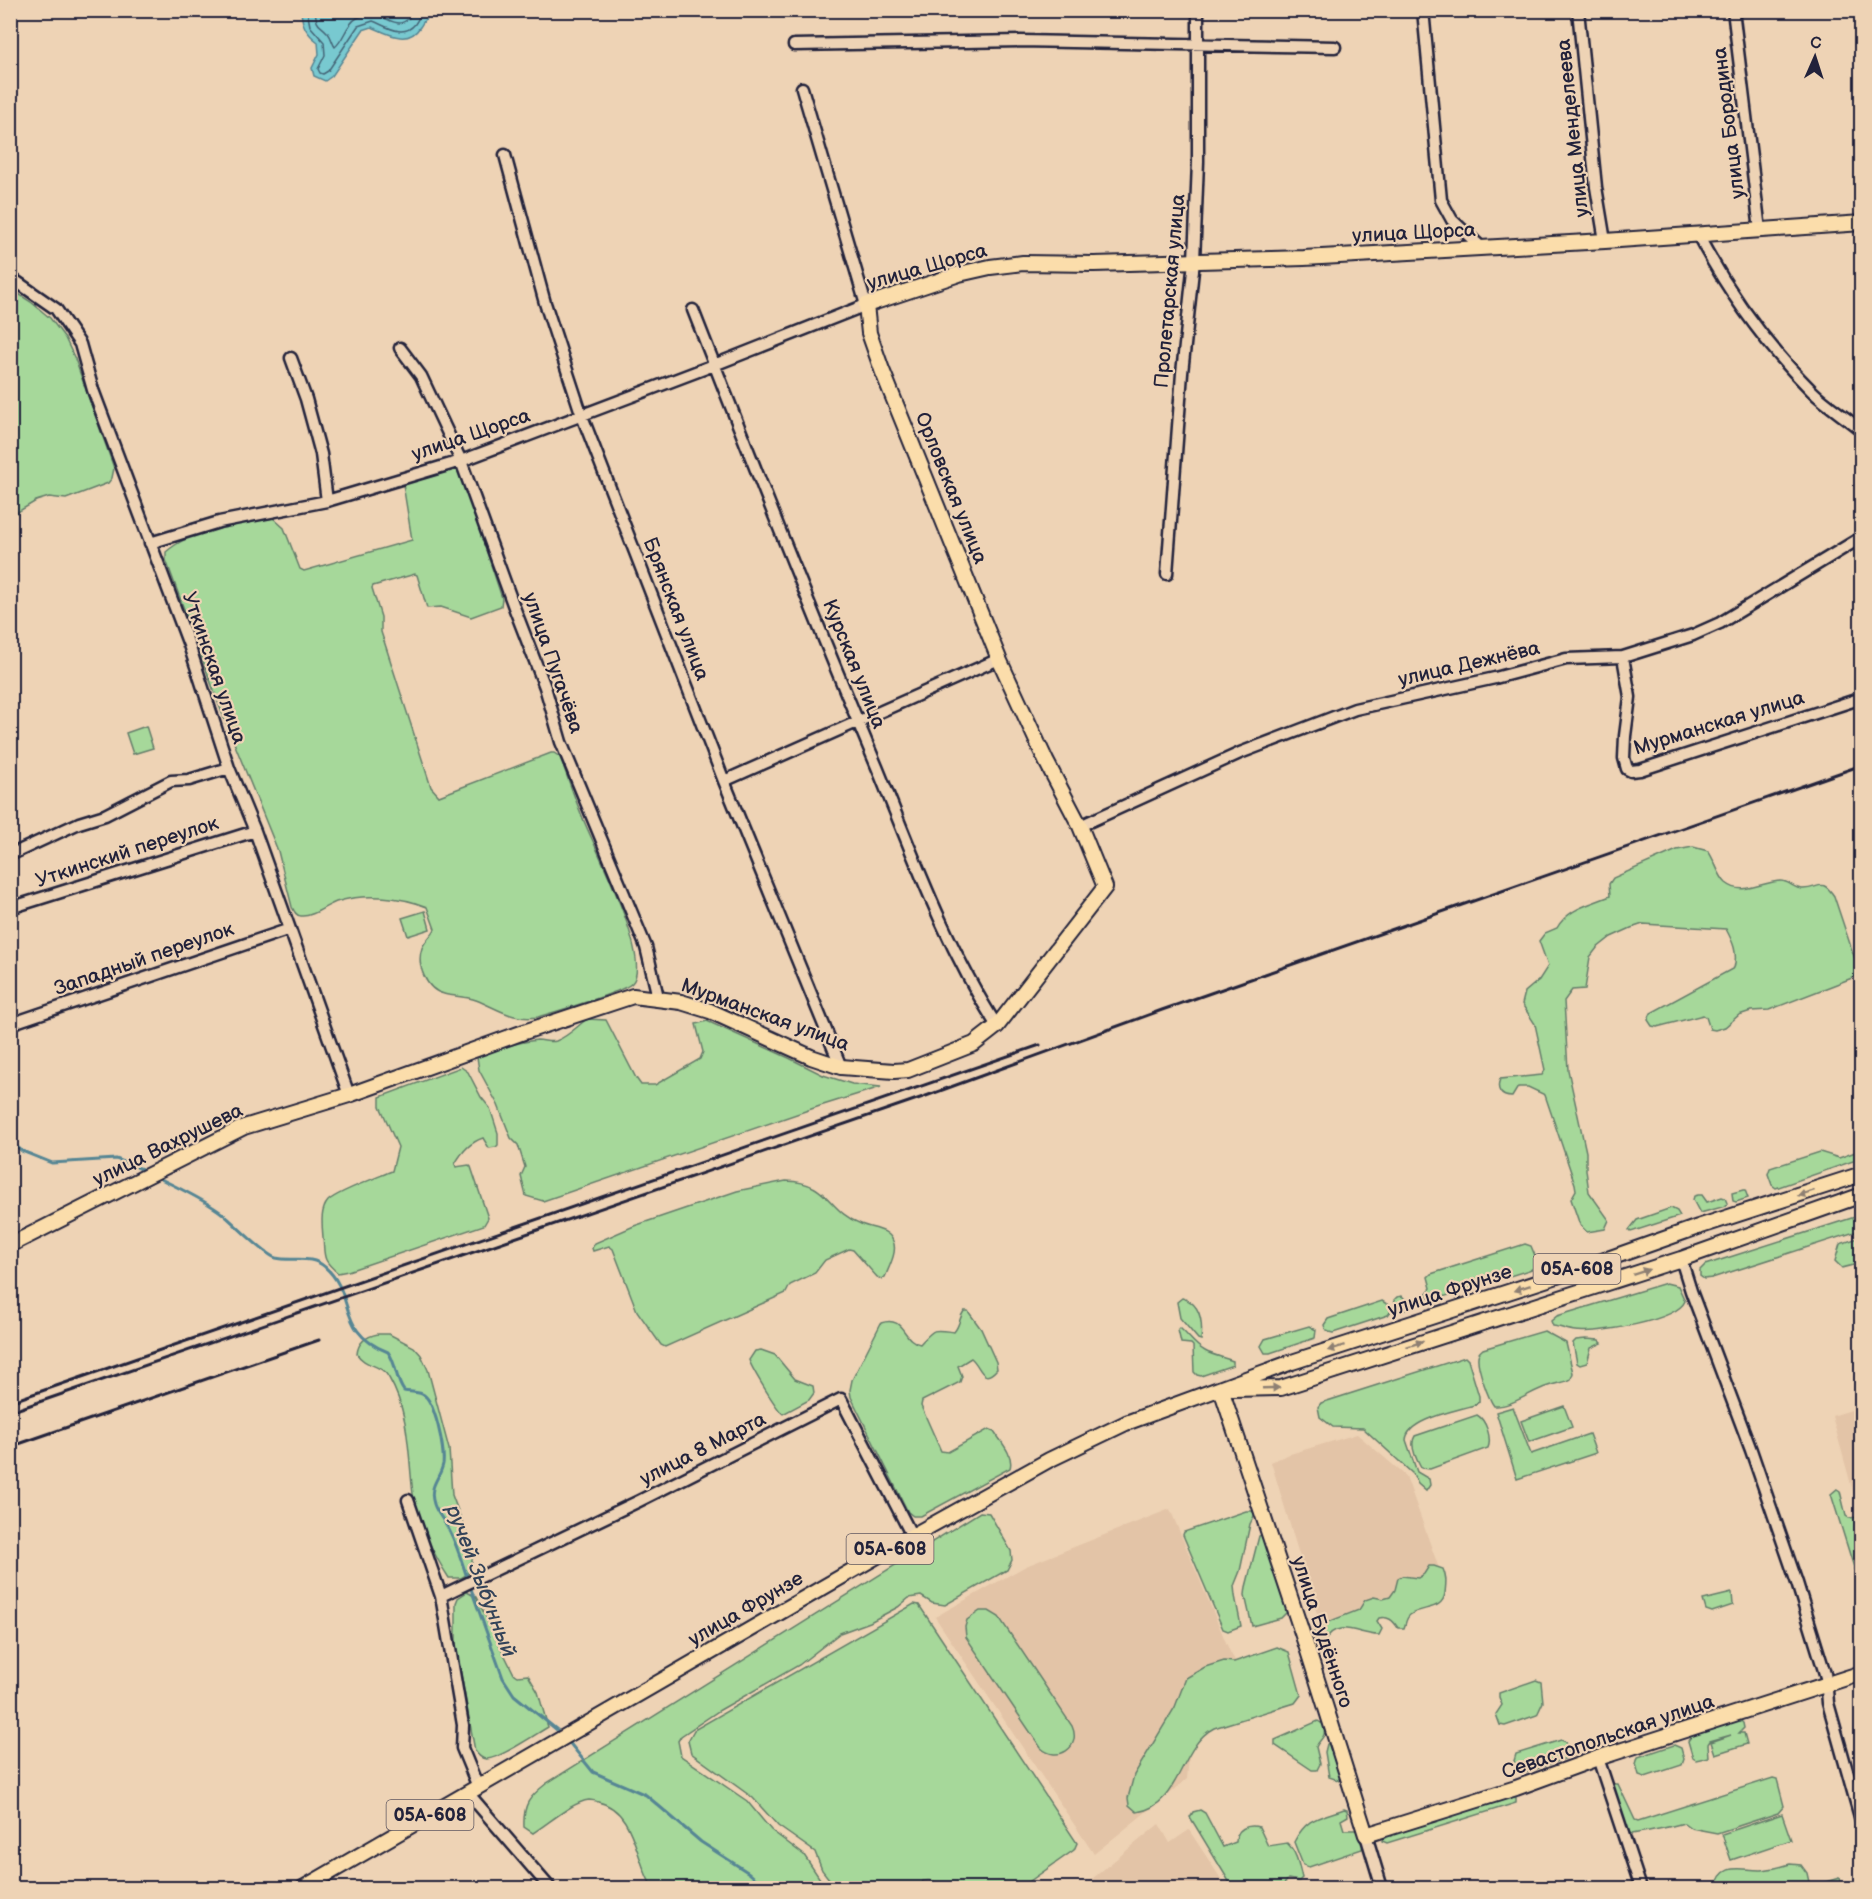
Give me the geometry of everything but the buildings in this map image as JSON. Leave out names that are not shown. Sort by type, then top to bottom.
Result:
[{"type":"main road","name":"улица Щорса","points":[[866,305],[959,274],[990,267],[1023,264],[1304,258],[1605,242],[1862,223]]},
{"type":"main road","name":"Орловская улица","points":[[866,305],[869,333],[882,370],[999,659],[1046,761],[1080,826],[1105,887]]},
{"type":"main road","name":"Мурманская улица","points":[[349,1095],[633,996],[658,997],[710,1011],[811,1058],[841,1067],[908,1070],[974,1044],[997,1026],[1105,887]]},
{"type":"main road","name":"улица Вахрушева","points":[[10,1245],[244,1127],[349,1095]]},
{"type":"main road","name":"улица Фрунзе","points":[[303,1888],[912,1536],[1049,1460],[1126,1423],[1292,1362],[1862,1174]]},
{"type":"main road","name":"улица Фрунзе","points":[[1221,1389],[1281,1388],[1681,1259],[1862,1195]]},
{"type":"main road","name":"улица Будённого","points":[[1221,1389],[1366,1835]]},
{"type":"main road","name":"Севастопольская улица","points":[[1366,1835],[1516,1788],[1598,1758],[1862,1673]]},
{"type":"street","name":"Пролетарская улица","points":[[1167,574],[1182,372],[1194,261],[1198,162],[1198,10]]},
{"type":"street","points":[[1423,10],[1441,200],[1452,220],[1482,248]]},
{"type":"street","name":"улица Менделеева","points":[[1578,10],[1596,187],[1605,242]]},
{"type":"street","name":"улица Бородина","points":[[1734,10],[1760,230]]},
{"type":"street","points":[[794,45],[1021,41],[1335,47]]},
{"type":"street","name":"Орловская улица","points":[[802,88],[866,305]]},
{"type":"street","name":"Брянская улица","points":[[505,155],[545,303],[582,416],[724,781],[841,1067]]},
{"type":"street","points":[[1698,235],[1726,285],[1764,335],[1812,391],[1862,431]]},
{"type":"street","name":"Уткинская улица","points":[[10,277],[56,309],[80,344],[93,390],[189,645],[229,768],[255,831],[349,1095]]},
{"type":"street","name":"улица Щорса","points":[[150,543],[219,522],[327,501],[461,461],[866,305]]},
{"type":"street","name":"Курская улица","points":[[693,310],[858,722],[946,934],[977,994],[997,1026]]},
{"type":"street","name":"улица Пугачёва","points":[[400,348],[421,376],[461,461],[545,687],[561,742],[646,947],[658,997]]},
{"type":"street","points":[[291,358],[306,399],[321,454],[327,501]]},
{"type":"street","name":"улица Дежнёва","points":[[1080,826],[1240,753],[1355,709],[1495,678],[1566,659],[1623,657],[1693,635],[1720,623],[1862,537]]},
{"type":"street","name":"Мурманская улица","points":[[1623,657],[1630,697],[1624,758],[1627,769],[1631,771],[1862,698]]},
{"type":"street","points":[[724,781],[999,659]]},
{"type":"street","points":[[10,855],[79,823],[105,815],[171,781],[189,780],[229,768]]},
{"type":"street","name":"Уткинский переулок","points":[[10,908],[255,831]]},
{"type":"street","name":"Западный переулок","points":[[10,1024],[290,929]]},
{"type":"street","points":[[1681,1259],[1772,1510],[1821,1659],[1828,1703],[1862,1824]]},
{"type":"street","name":"улица 8 Марта","points":[[441,1596],[639,1501],[841,1399],[912,1536]]},
{"type":"street","points":[[408,1500],[441,1596],[463,1725],[462,1748],[473,1790],[550,1888]]},
{"type":"street","points":[[1598,1758],[1641,1888]]},
{"type":"street","name":"улица Будённого","points":[[1366,1835],[1382,1888]]},
{"type":"shaded area","points":[[1862,1407],[1861,1521],[1832,1416]]},
{"type":"shaded area","points":[[1357,1434],[1406,1476],[1446,1588],[1321,1627],[1271,1462]]},
{"type":"shaded area","points":[[1170,1509],[1230,1652],[1241,1671],[1194,1699],[1187,1779],[1094,1854],[935,1617],[1026,1566]]},
{"type":"shaded area","points":[[1159,1824],[1170,1843],[1189,1830],[1227,1888],[1081,1888]]},
{"type":"green space","points":[[11,289],[50,318],[65,338],[75,359],[114,468],[112,478],[108,483],[66,499],[49,497],[36,501],[11,516]]},
{"type":"green space","points":[[452,469],[457,470],[462,477],[502,598],[501,606],[471,617],[441,607],[427,608],[415,574],[372,588],[381,617],[381,632],[431,787],[439,796],[551,753],[560,757],[620,904],[635,952],[636,971],[632,983],[603,996],[538,1017],[513,1016],[476,1000],[444,994],[432,988],[424,976],[420,962],[423,946],[435,929],[427,907],[393,898],[358,897],[336,902],[305,916],[295,913],[278,851],[222,713],[166,560],[166,552],[189,538],[231,525],[273,518],[284,528],[300,569],[304,571],[412,540],[403,484]]},
{"type":"green space","points":[[146,726],[153,748],[133,754],[126,733]]},
{"type":"green space","points":[[1693,847],[1708,851],[1723,880],[1739,889],[1781,881],[1800,889],[1823,885],[1830,890],[1858,968],[1858,974],[1769,1010],[1751,1011],[1739,1015],[1725,1027],[1715,1030],[1710,1029],[1703,1015],[1657,1027],[1652,1026],[1648,1020],[1651,1013],[1734,968],[1734,948],[1726,929],[1643,924],[1611,937],[1597,948],[1590,957],[1585,989],[1572,990],[1564,1001],[1568,1070],[1586,1152],[1589,1192],[1609,1220],[1605,1229],[1587,1232],[1580,1225],[1571,1199],[1576,1190],[1575,1184],[1545,1095],[1528,1087],[1518,1087],[1512,1097],[1504,1096],[1499,1089],[1500,1079],[1542,1075],[1545,1070],[1535,1024],[1522,1004],[1525,992],[1539,980],[1548,966],[1539,941],[1545,933],[1557,928],[1573,911],[1610,896],[1609,884],[1613,878],[1677,850]]},
{"type":"green space","points":[[425,911],[430,929],[408,936],[402,918]]},
{"type":"green space","points":[[587,1019],[606,1020],[641,1085],[655,1085],[700,1059],[703,1052],[696,1024],[707,1021],[823,1075],[852,1084],[881,1087],[543,1201],[526,1196],[521,1176],[525,1167],[518,1145],[511,1138],[498,1105],[479,1070],[477,1057],[523,1042],[556,1041],[569,1034]]},
{"type":"green space","points":[[461,1067],[468,1072],[481,1097],[490,1108],[498,1133],[496,1147],[489,1148],[483,1138],[467,1148],[455,1164],[456,1167],[469,1165],[471,1167],[488,1218],[484,1225],[338,1273],[326,1260],[324,1253],[322,1218],[325,1205],[340,1193],[392,1171],[398,1147],[380,1106],[380,1097]]},
{"type":"green space","points":[[1861,1150],[1859,1159],[1776,1188],[1772,1185],[1768,1174],[1770,1168],[1820,1152],[1839,1158]]},
{"type":"green space","points":[[786,1181],[811,1186],[820,1191],[850,1218],[891,1237],[894,1249],[885,1277],[881,1279],[877,1277],[853,1250],[849,1249],[825,1260],[815,1273],[790,1285],[786,1293],[665,1347],[661,1345],[637,1311],[613,1249],[609,1246],[593,1251],[595,1243],[634,1226],[737,1191]]},
{"type":"green space","points":[[1745,1190],[1748,1198],[1733,1201],[1732,1193]]},
{"type":"green space","points":[[1702,1195],[1707,1202],[1725,1198],[1726,1206],[1700,1213],[1693,1200],[1694,1196]]},
{"type":"green space","points":[[1671,1208],[1680,1216],[1631,1232],[1629,1230],[1637,1220]]},
{"type":"green space","points":[[1861,1215],[1861,1230],[1712,1278],[1704,1279],[1700,1276],[1700,1270],[1705,1265]]},
{"type":"green space","points":[[1861,1237],[1861,1267],[1857,1264],[1842,1268],[1835,1261],[1840,1244]]},
{"type":"green space","points":[[1525,1244],[1531,1246],[1536,1258],[1546,1260],[1545,1265],[1433,1300],[1426,1294],[1431,1288],[1428,1277],[1431,1274]]},
{"type":"green space","points":[[1666,1283],[1678,1286],[1685,1301],[1679,1308],[1667,1315],[1652,1320],[1617,1328],[1585,1331],[1553,1326],[1551,1321],[1557,1316]]},
{"type":"green space","points":[[1402,1296],[1411,1305],[1405,1310],[1398,1309],[1394,1300]]},
{"type":"green space","points":[[1182,1298],[1197,1309],[1202,1327],[1201,1340],[1180,1318],[1177,1302]]},
{"type":"green space","points":[[1382,1301],[1390,1306],[1391,1311],[1388,1315],[1333,1333],[1325,1329],[1324,1325],[1328,1319]]},
{"type":"green space","points":[[964,1311],[968,1311],[981,1329],[997,1369],[988,1376],[985,1375],[971,1358],[958,1366],[962,1376],[960,1382],[922,1401],[921,1406],[941,1451],[948,1452],[989,1429],[994,1431],[1006,1449],[1010,1458],[1010,1468],[921,1516],[913,1516],[908,1512],[851,1397],[852,1380],[881,1323],[895,1322],[914,1342],[920,1344],[934,1331],[954,1332]]},
{"type":"green space","points":[[1309,1326],[1316,1330],[1315,1338],[1270,1353],[1265,1353],[1261,1346],[1265,1339]]},
{"type":"green space","points":[[1180,1328],[1201,1349],[1233,1361],[1233,1365],[1201,1376],[1197,1375],[1194,1372],[1193,1346],[1181,1343],[1178,1330]]},
{"type":"green space","points":[[1544,1331],[1566,1343],[1573,1373],[1571,1379],[1542,1388],[1508,1404],[1494,1406],[1481,1375],[1478,1362],[1479,1353],[1483,1349]]},
{"type":"green space","points":[[378,1334],[389,1334],[414,1347],[421,1355],[428,1370],[449,1449],[452,1495],[472,1548],[472,1562],[468,1574],[461,1578],[449,1578],[432,1549],[418,1515],[413,1494],[405,1420],[396,1392],[386,1373],[364,1361],[357,1354],[364,1340]]},
{"type":"green space","points":[[1576,1340],[1599,1340],[1602,1343],[1591,1348],[1587,1363],[1580,1365],[1577,1363],[1573,1343]]},
{"type":"green space","points":[[761,1350],[775,1355],[795,1379],[813,1386],[814,1393],[809,1400],[783,1414],[780,1411],[749,1360],[755,1351]]},
{"type":"green space","points":[[1465,1357],[1468,1360],[1479,1402],[1423,1421],[1408,1433],[1406,1440],[1417,1472],[1429,1479],[1430,1485],[1426,1491],[1418,1484],[1413,1474],[1363,1428],[1333,1427],[1320,1417],[1318,1407],[1321,1403]]},
{"type":"green space","points":[[1564,1406],[1572,1427],[1529,1442],[1521,1421]]},
{"type":"green space","points":[[1513,1407],[1531,1454],[1589,1434],[1596,1453],[1517,1479],[1496,1412]]},
{"type":"green space","points":[[1477,1415],[1487,1430],[1488,1448],[1430,1469],[1421,1468],[1413,1448],[1415,1436]]},
{"type":"green space","points":[[1837,1489],[1840,1491],[1846,1516],[1858,1517],[1861,1530],[1861,1590],[1831,1494]]},
{"type":"green space","points":[[1252,1511],[1255,1514],[1250,1524],[1240,1571],[1234,1586],[1241,1626],[1228,1631],[1223,1629],[1183,1535],[1184,1532]]},
{"type":"green space","points":[[980,1512],[989,1513],[1011,1551],[1012,1560],[1007,1570],[945,1605],[932,1603],[921,1596],[909,1598],[898,1607],[870,1622],[840,1633],[799,1665],[720,1710],[681,1736],[678,1741],[681,1756],[747,1801],[771,1830],[804,1855],[826,1888],[653,1888],[633,1838],[620,1815],[611,1807],[595,1801],[589,1800],[575,1805],[533,1833],[524,1827],[528,1802],[547,1783]]},
{"type":"green space","points":[[1261,1535],[1264,1536],[1287,1612],[1281,1618],[1252,1626],[1245,1595]]},
{"type":"green space","points":[[1429,1566],[1443,1569],[1446,1581],[1443,1599],[1436,1605],[1410,1615],[1404,1628],[1398,1628],[1390,1619],[1379,1618],[1377,1621],[1382,1629],[1379,1635],[1342,1629],[1330,1634],[1325,1641],[1319,1643],[1316,1640],[1315,1627],[1359,1610],[1365,1600],[1374,1597],[1383,1599],[1390,1597],[1395,1590],[1398,1578],[1402,1576],[1418,1578]]},
{"type":"green space","points":[[467,1592],[476,1597],[514,1674],[528,1675],[538,1692],[548,1727],[508,1751],[486,1759],[481,1758],[475,1751],[456,1647],[456,1603],[458,1598]]},
{"type":"green space","points":[[1732,1593],[1733,1605],[1712,1612],[1706,1610],[1703,1600]]},
{"type":"green space","points":[[914,1604],[919,1605],[1077,1843],[1074,1850],[1020,1888],[945,1888],[929,1880],[923,1881],[920,1888],[836,1888],[822,1870],[815,1852],[778,1826],[753,1798],[691,1753],[688,1741],[694,1730]]},
{"type":"green space","points":[[980,1611],[989,1611],[999,1617],[1072,1726],[1074,1741],[1066,1751],[1054,1754],[1041,1748],[966,1637],[967,1620]]},
{"type":"green space","points":[[1277,1647],[1289,1652],[1301,1695],[1295,1703],[1214,1728],[1193,1748],[1163,1799],[1152,1807],[1137,1812],[1129,1805],[1128,1798],[1134,1775],[1175,1707],[1186,1678],[1205,1667],[1224,1661],[1234,1662]]},
{"type":"green space","points":[[1536,1680],[1541,1682],[1543,1702],[1537,1715],[1505,1726],[1500,1725],[1496,1714],[1502,1705],[1499,1693]]},
{"type":"green space","points":[[1740,1720],[1744,1728],[1739,1733],[1744,1733],[1747,1744],[1715,1754],[1711,1742],[1731,1735],[1710,1741],[1708,1744],[1709,1757],[1696,1760],[1693,1758],[1688,1741],[1692,1735]]},
{"type":"green space","points":[[1318,1721],[1324,1725],[1324,1733],[1316,1747],[1320,1764],[1317,1770],[1312,1770],[1275,1745],[1275,1740]]},
{"type":"green space","points":[[1561,1740],[1566,1742],[1570,1752],[1569,1757],[1525,1773],[1520,1772],[1514,1761],[1516,1754]]},
{"type":"green space","points":[[1333,1742],[1342,1778],[1338,1780],[1329,1777],[1325,1752],[1327,1744]]},
{"type":"green space","points":[[1674,1745],[1681,1748],[1684,1759],[1682,1765],[1645,1777],[1639,1775],[1636,1764],[1638,1757]]},
{"type":"green space","points":[[1773,1778],[1777,1779],[1784,1806],[1778,1813],[1717,1833],[1691,1828],[1684,1823],[1632,1834],[1627,1832],[1613,1787],[1614,1784],[1618,1784],[1635,1820],[1638,1821]]},
{"type":"green space","points":[[1511,1796],[1516,1797],[1516,1803],[1387,1843],[1382,1841],[1385,1836]]},
{"type":"green space","points":[[1344,1809],[1347,1810],[1348,1816],[1341,1820],[1344,1830],[1356,1830],[1363,1845],[1362,1849],[1309,1867],[1303,1865],[1294,1842],[1299,1834],[1314,1820]]},
{"type":"green space","points":[[1200,1810],[1205,1813],[1223,1847],[1236,1842],[1240,1831],[1250,1826],[1259,1827],[1268,1846],[1287,1843],[1299,1864],[1302,1878],[1299,1881],[1288,1879],[1281,1888],[1233,1888],[1190,1817],[1193,1812]]},
{"type":"green space","points":[[1782,1814],[1791,1840],[1731,1860],[1722,1834]]},
{"type":"green space","points":[[1790,1864],[1801,1865],[1807,1873],[1809,1882],[1796,1888],[1716,1888],[1719,1879],[1728,1870],[1762,1870]]},
{"type":"green space","points":[[1839,1878],[1842,1888],[1806,1888]]},
{"type":"water","points":[[301,10],[437,11],[429,15],[410,36],[398,37],[372,27],[363,30],[332,76],[325,81],[314,76],[312,68],[319,54],[318,42],[305,28]]},
{"type":"waterway","name":"ручей Зыбунный","points":[[10,1141],[22,1151],[52,1163],[116,1159],[147,1171]]},
{"type":"waterway","name":"ручей Зыбунный","points":[[155,1176],[215,1208],[271,1256],[320,1263],[335,1278],[353,1324],[360,1334],[371,1344],[388,1352],[404,1391],[422,1394],[431,1405],[441,1437],[443,1457],[442,1469],[432,1492],[434,1504],[454,1540],[468,1580]]},
{"type":"waterway","name":"ручей Зыбунный","points":[[470,1586],[503,1678],[514,1695],[562,1734]]},
{"type":"waterway","name":"ручей Зыбунный","points":[[568,1741],[593,1772],[646,1795],[701,1842],[749,1873],[766,1888]]},
{"type":"railway","points":[[10,1412],[926,1096],[1162,1010],[1862,765]]},
{"type":"railway","points":[[10,1402],[1040,1045]]},
{"type":"railway","points":[[10,1447],[319,1340]]}]
